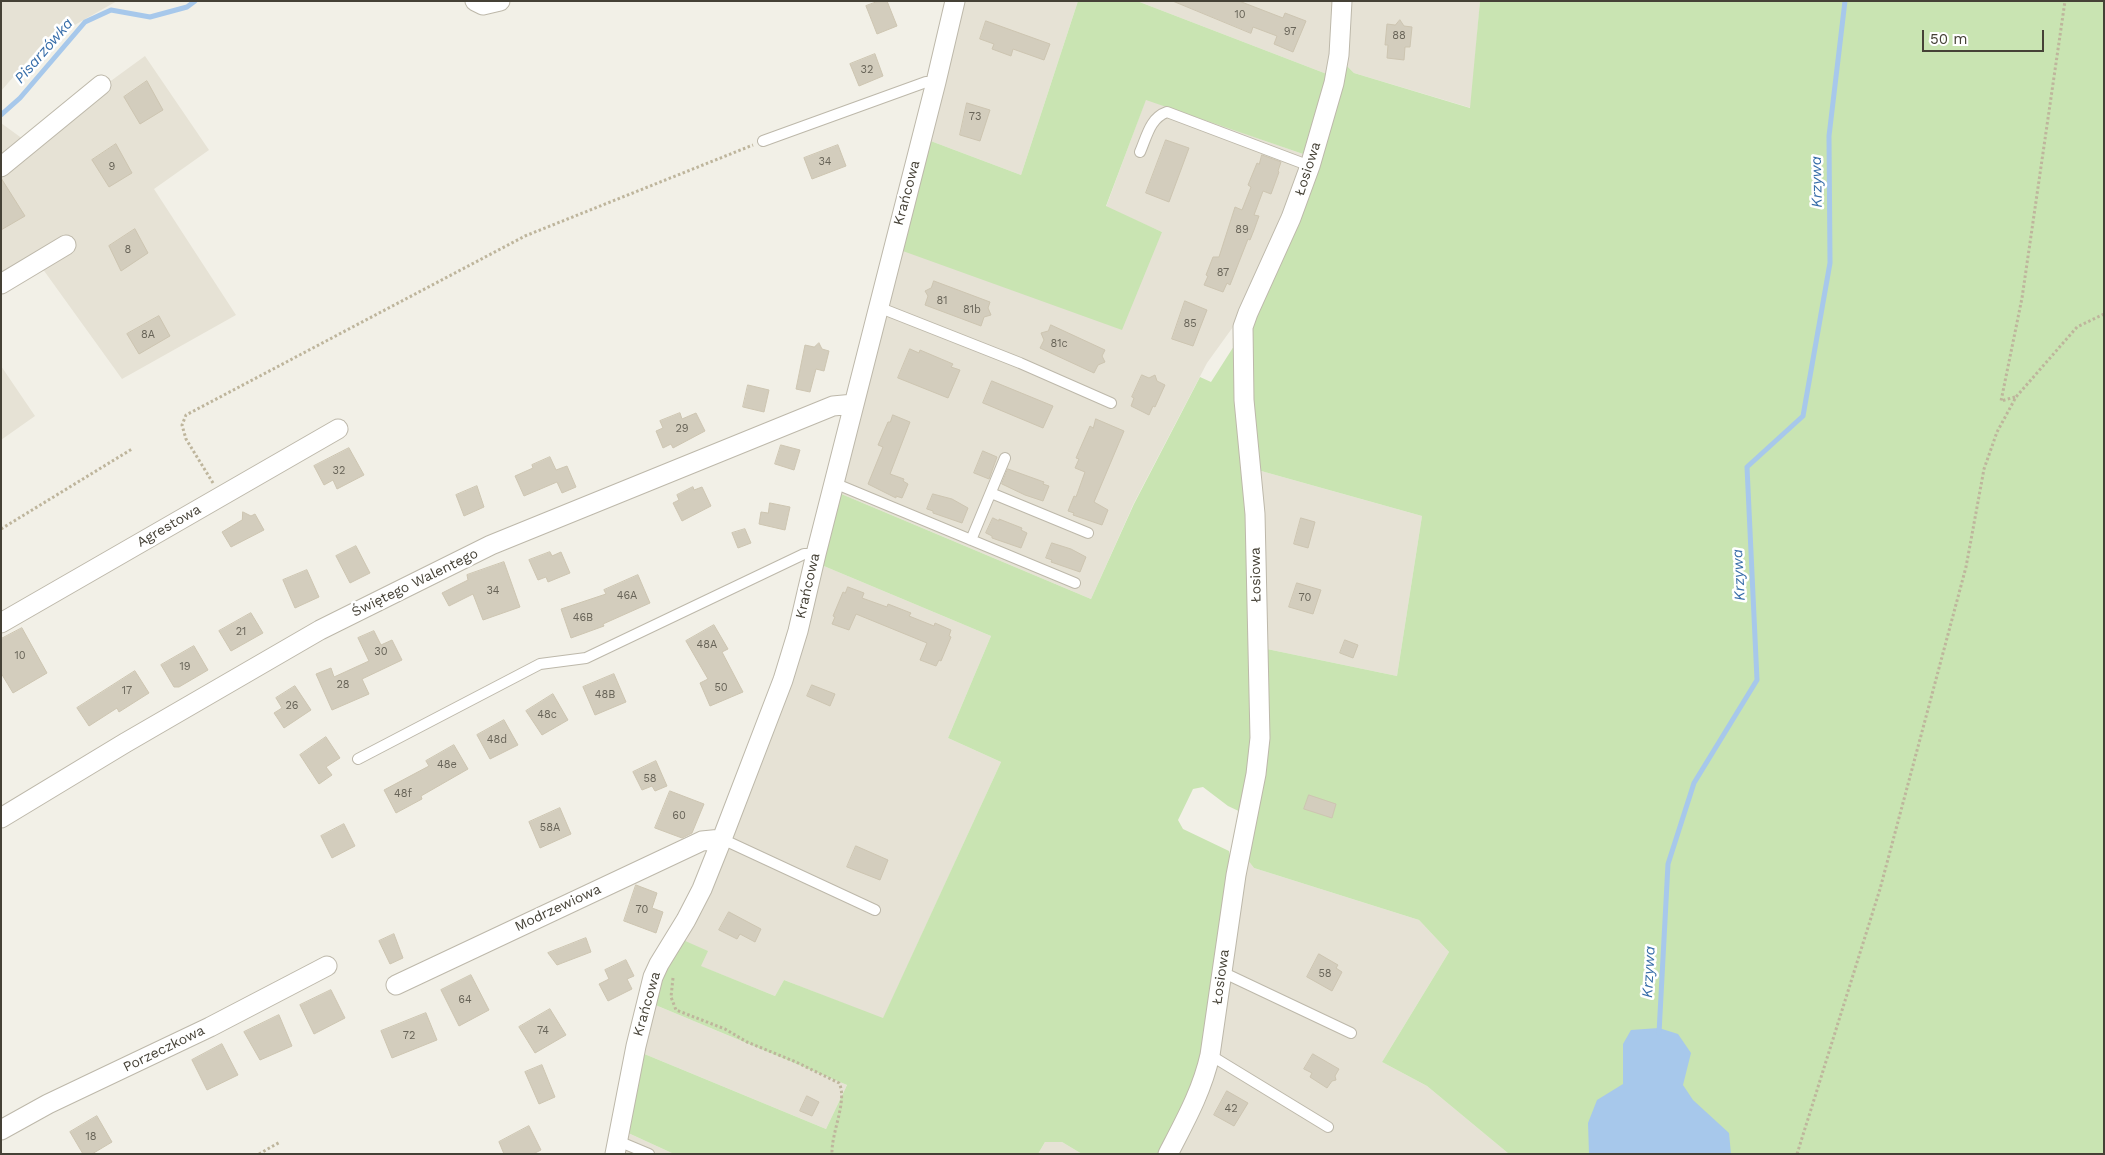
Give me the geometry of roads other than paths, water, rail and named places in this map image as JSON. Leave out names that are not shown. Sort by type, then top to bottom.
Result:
[{"type":"street","points":[[475,1],[484,5],[500,1]]},
{"type":"street","name":"Krańcowa","points":[[616,1147],[648,993],[659,964],[690,912],[722,839],[783,680],[798,631],[955,1]]},
{"type":"street","name":"Łosiowa","points":[[1168,1154],[1204,1080],[1210,1056],[1237,866],[1256,774],[1260,738],[1255,514],[1244,400],[1243,327],[1291,218],[1310,166],[1334,83],[1339,54],[1342,1]]},
{"type":"street","points":[[1,167],[101,85]]},
{"type":"street","points":[[1,284],[66,245]]},
{"type":"street","name":"Świętego Walentego","points":[[1,818],[125,743],[320,630],[491,545],[833,406],[854,404]]},
{"type":"street","name":"Agrestowa","points":[[1,623],[338,429]]},
{"type":"street","name":"Modrzewiowa","points":[[396,986],[702,841],[722,839]]},
{"type":"street","name":"Porzeczkowa","points":[[1,1130],[48,1104],[210,1027],[327,966]]},
{"type":"lane","points":[[763,141],[926,82],[936,82]]},
{"type":"lane","points":[[1140,152],[1152,123],[1158,115],[1167,112],[1310,166]]},
{"type":"lane","points":[[878,307],[1020,364],[1110,403]]},
{"type":"lane","points":[[971,540],[1005,458]]},
{"type":"lane","points":[[834,483],[1075,583]]},
{"type":"lane","points":[[991,493],[1088,533]]},
{"type":"lane","points":[[358,759],[540,664],[586,658],[804,554],[816,554]]},
{"type":"lane","points":[[722,839],[875,910]]},
{"type":"lane","points":[[1222,972],[1351,1033]]},
{"type":"lane","points":[[1210,1056],[1328,1127]]},
{"type":"lane","points":[[616,1147],[649,1154]]},
{"type":"water","points":[[1659,1028],[1678,1034],[1691,1053],[1683,1085],[1693,1100],[1729,1133],[1731,1154],[1589,1154],[1588,1123],[1597,1100],[1623,1084],[1623,1044],[1631,1030]]},
{"type":"waterway","name":"Pisarzówka","points":[[1,115],[20,98],[85,22],[111,10],[150,17],[187,7],[195,1]]},
{"type":"waterway","name":"Krzywa","points":[[1659,1033],[1668,864],[1694,783],[1757,680],[1747,467],[1803,416],[1830,263],[1829,136],[1845,1]]}]
